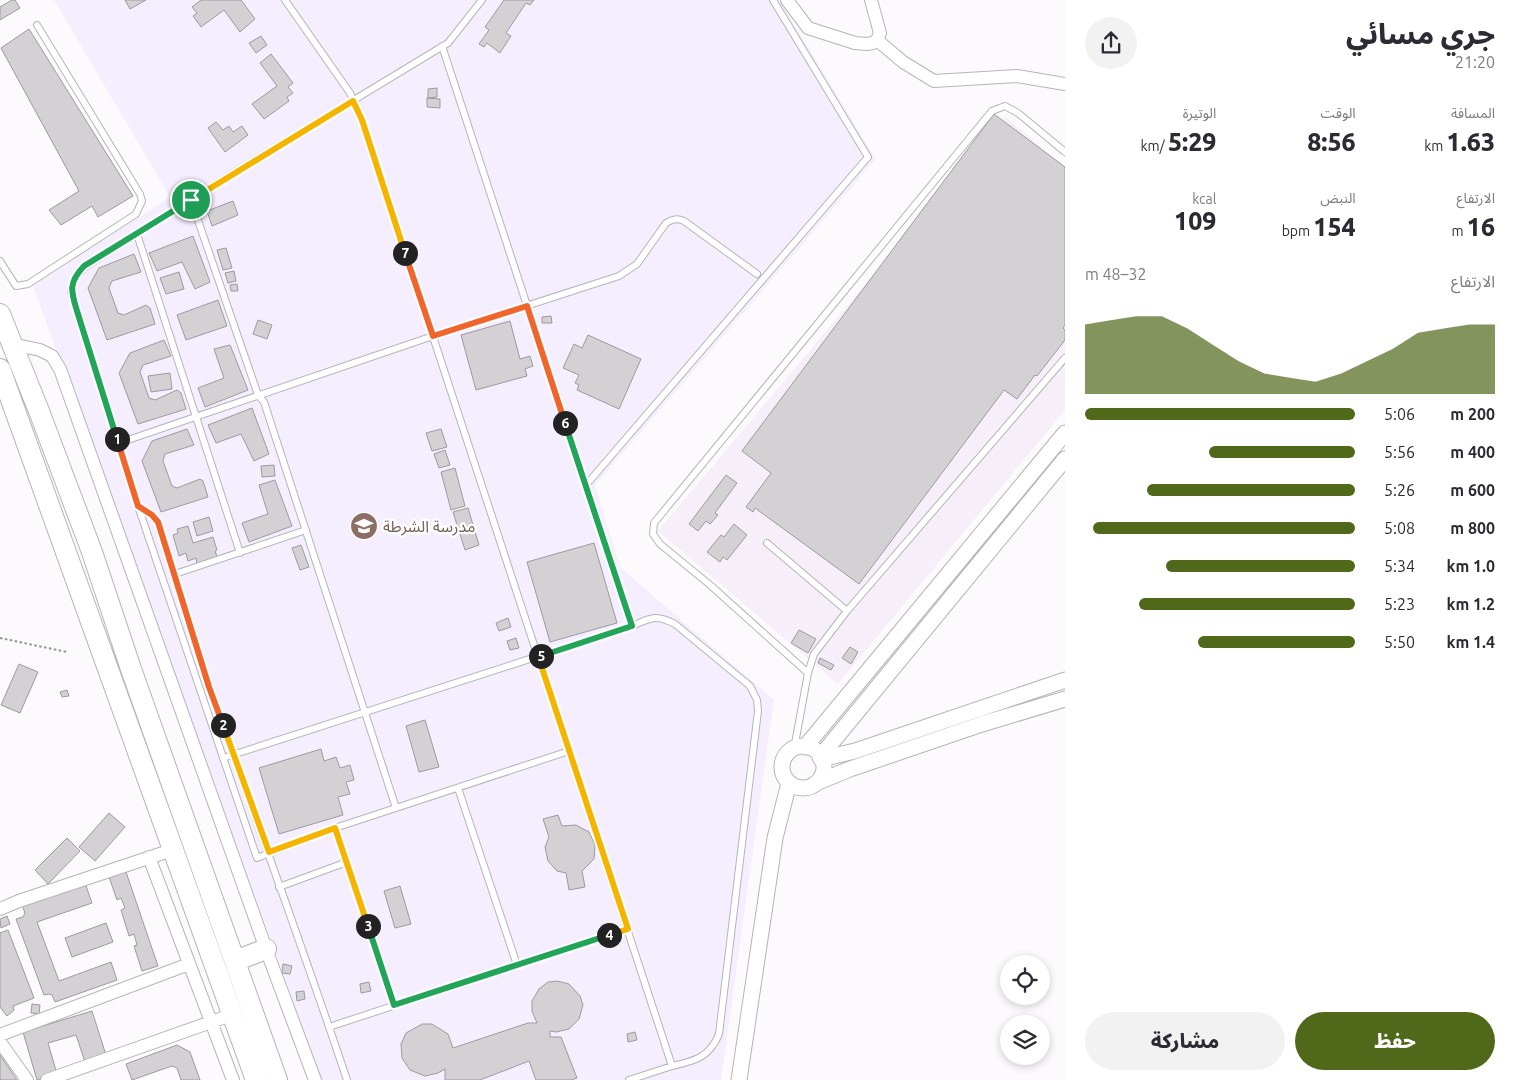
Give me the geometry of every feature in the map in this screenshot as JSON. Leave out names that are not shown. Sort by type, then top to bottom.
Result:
[{"type":"highway","points":[[0,314],[40,411],[92,552],[131,669],[277,1080]]},
{"type":"highway","points":[[0,369],[231,1015],[256,1080]]},
{"type":"highway","points":[[235,962],[266,949]]},
{"type":"street","points":[[787,0],[808,28],[855,43],[867,44],[877,40],[880,33],[871,0]]},
{"type":"street","points":[[877,40],[903,62],[934,81],[1017,76],[1065,84]]},
{"type":"street","points":[[12,344],[40,350],[52,356],[60,370],[266,949],[315,1080]]},
{"type":"street","points":[[1065,433],[800,748],[789,752],[783,761],[783,773],[789,783],[803,788],[850,769],[982,724],[1065,699]]},
{"type":"street","points":[[821,758],[1065,459]]},
{"type":"street","points":[[821,758],[855,751],[1065,680]]},
{"type":"street","points":[[800,748],[816,752],[821,758],[823,768],[816,783]]},
{"type":"street","points":[[739,1080],[775,838],[789,783]]},
{"type":"street","points":[[0,909],[172,850]]},
{"type":"street","points":[[149,857],[233,1080]]},
{"type":"street","points":[[0,1035],[189,964]]},
{"type":"street","points":[[47,1080],[231,1015]]},
{"type":"street","points":[[0,1042],[27,1080]]},
{"type":"lane","points":[[285,0],[350,93],[362,120],[672,1066]]},
{"type":"lane","points":[[482,0],[448,42],[84,266],[75,278],[71,292],[138,506],[257,858],[335,828],[569,751]]},
{"type":"lane","points":[[586,485],[868,157],[773,0]]},
{"type":"lane","points":[[0,260],[16,286],[28,284],[136,214],[142,201],[140,194],[37,25]]},
{"type":"lane","points":[[442,46],[632,626]]},
{"type":"lane","points":[[808,673],[709,584],[660,544],[652,534],[654,523],[992,111],[1005,106],[1018,112],[1065,152]]},
{"type":"lane","points":[[191,200],[258,395],[264,402],[396,808]]},
{"type":"lane","points":[[119,442],[433,336],[601,282],[629,270],[637,264],[666,223],[678,218],[757,274]]},
{"type":"lane","points":[[137,234],[240,553]]},
{"type":"lane","points":[[800,748],[808,673],[814,654],[848,610],[1065,358]]},
{"type":"lane","points":[[138,506],[152,515],[158,522],[209,687],[269,852],[279,887],[309,965],[347,1080]]},
{"type":"lane","points":[[175,574],[306,530]]},
{"type":"lane","points":[[767,543],[848,610]]},
{"type":"lane","points":[[223,758],[632,626],[651,618],[663,618],[675,624],[750,686],[758,711],[719,1034],[710,1051],[694,1061],[629,1080]]},
{"type":"lane","points":[[458,788],[518,965]]},
{"type":"lane","points":[[335,828],[394,1005]]},
{"type":"lane","points":[[279,887],[347,862]]},
{"type":"lane","points":[[329,1026],[628,929]]},
{"type":"path","points":[[0,638],[67,652]]},
{"type":"shaded area","name":"مدرسة الشرطة","points":[[54,0],[779,0],[876,159],[595,485],[620,567],[774,700],[721,1080],[322,1080],[33,286],[170,197]]},
{"type":"shaded area","points":[[1006,117],[1065,168],[1065,410],[838,684],[658,531]]},
{"type":"building","points":[[15,0],[20,8],[0,20],[0,7]]},
{"type":"building","points":[[125,0],[146,0],[130,9]]},
{"type":"building","points":[[201,0],[241,0],[255,19],[240,32],[224,10],[201,27],[193,16],[197,13],[192,7]]},
{"type":"building","points":[[504,0],[534,0],[530,5],[526,3],[506,33],[511,36],[500,53],[487,43],[484,47],[479,44],[489,30],[485,27]]},
{"type":"building","points":[[29,29],[133,196],[98,217],[92,206],[61,225],[49,210],[79,191],[1,48]]},
{"type":"building","points":[[261,36],[267,45],[256,53],[249,43]]},
{"type":"building","points":[[271,54],[293,83],[288,87],[293,93],[287,97],[289,101],[264,119],[252,104],[277,86],[260,63]]},
{"type":"building","points":[[437,88],[437,97],[428,98],[428,89]]},
{"type":"building","points":[[427,98],[440,99],[440,108],[427,107]]},
{"type":"building","points":[[994,114],[1065,167],[1065,325],[1063,328],[1065,330],[1065,340],[1017,399],[1004,390],[859,584],[755,508],[753,512],[746,507],[771,473],[742,451]]},
{"type":"building","points":[[216,122],[223,130],[229,126],[233,132],[242,126],[248,135],[225,152],[208,128]]},
{"type":"building","points":[[233,201],[238,215],[212,226],[207,211]]},
{"type":"building","points":[[193,236],[210,282],[195,289],[182,262],[157,271],[149,253]]},
{"type":"building","points":[[226,248],[232,268],[223,270],[217,250]]},
{"type":"building","points":[[134,254],[141,272],[112,281],[109,288],[118,313],[124,315],[146,305],[150,308],[155,324],[107,340],[88,288],[99,268]]},
{"type":"building","points":[[234,271],[236,281],[228,283],[225,273]]},
{"type":"building","points":[[179,272],[184,289],[166,294],[160,278]]},
{"type":"building","points":[[237,284],[238,291],[231,291],[230,285]]},
{"type":"building","points":[[218,300],[227,326],[186,340],[177,315]]},
{"type":"building","points":[[551,316],[552,323],[542,323],[542,317]]},
{"type":"building","points":[[258,320],[272,325],[267,339],[253,334]]},
{"type":"building","points":[[510,321],[520,359],[530,356],[533,366],[525,369],[527,376],[476,390],[461,335]]},
{"type":"building","points":[[588,335],[641,359],[619,409],[577,390],[579,385],[575,383],[579,375],[563,368],[574,344],[582,348]]},
{"type":"building","points":[[164,340],[171,356],[143,365],[140,372],[149,398],[155,400],[177,390],[181,393],[186,409],[138,424],[119,373],[130,353]]},
{"type":"building","points":[[230,345],[248,390],[205,407],[198,388],[224,378],[214,349]]},
{"type":"building","points":[[170,373],[172,389],[151,392],[148,376]]},
{"type":"building","points":[[252,408],[269,454],[254,461],[241,434],[216,443],[208,425]]},
{"type":"building","points":[[187,429],[194,445],[165,454],[163,461],[172,486],[177,488],[200,479],[203,481],[208,497],[161,512],[142,461],[152,441]]},
{"type":"building","points":[[441,429],[447,447],[432,451],[426,433]]},
{"type":"building","points":[[445,450],[450,465],[439,468],[434,454]]},
{"type":"building","points":[[274,465],[275,476],[262,477],[261,466]]},
{"type":"building","points":[[455,468],[465,506],[451,510],[441,472]]},
{"type":"building","points":[[726,475],[737,483],[715,513],[718,515],[710,524],[706,521],[698,531],[689,524]]},
{"type":"building","points":[[275,480],[292,526],[249,542],[242,523],[268,514],[259,485]]},
{"type":"building","points":[[468,508],[479,545],[465,550],[453,512]]},
{"type":"building","points":[[209,517],[213,531],[197,536],[193,522]]},
{"type":"building","points":[[734,524],[747,535],[727,560],[723,557],[720,562],[707,552],[721,535],[724,537]]},
{"type":"building","points":[[188,526],[193,543],[213,537],[218,559],[197,564],[196,558],[188,561],[186,553],[179,556],[173,535],[178,533],[177,529]]},
{"type":"building","points":[[594,543],[617,623],[550,642],[527,562]]},
{"type":"building","points":[[301,545],[309,567],[300,570],[292,548]]},
{"type":"building","points":[[508,618],[511,627],[499,631],[496,623]]},
{"type":"building","points":[[799,630],[816,639],[808,653],[791,643]]},
{"type":"building","points":[[516,638],[519,648],[510,650],[507,641]]},
{"type":"building","points":[[850,647],[858,652],[851,664],[842,658]]},
{"type":"building","points":[[820,658],[834,665],[831,670],[818,663]]},
{"type":"building","points":[[19,664],[38,672],[20,713],[1,705]]},
{"type":"building","points":[[67,690],[69,696],[62,697],[60,692]]},
{"type":"building","points":[[425,720],[439,767],[419,772],[406,726]]},
{"type":"building","points":[[321,749],[324,761],[336,757],[340,768],[350,765],[354,780],[346,782],[350,794],[338,797],[343,815],[279,834],[259,768]]},
{"type":"building","points":[[109,813],[125,827],[95,861],[79,847]]},
{"type":"building","points":[[558,815],[562,826],[576,825],[589,832],[595,845],[594,859],[582,871],[585,887],[569,890],[566,873],[557,871],[548,861],[545,847],[549,837],[543,819]]},
{"type":"building","points":[[67,838],[80,851],[48,884],[35,870]]},
{"type":"building","points":[[125,869],[158,966],[142,971],[134,946],[137,945],[134,934],[129,936],[121,910],[125,908],[121,898],[117,900],[108,874]]},
{"type":"building","points":[[85,883],[92,903],[37,922],[59,981],[111,962],[117,980],[55,1002],[52,995],[44,995],[16,919],[23,917],[25,913],[22,905]]},
{"type":"building","points":[[400,886],[411,924],[395,928],[384,891]]},
{"type":"building","points":[[7,916],[10,924],[1,928],[0,919]]},
{"type":"building","points":[[106,923],[113,942],[72,957],[65,938]]},
{"type":"building","points":[[8,930],[34,998],[13,1006],[14,1010],[7,1016],[0,1007],[0,933]]},
{"type":"building","points":[[283,964],[292,966],[290,974],[282,973]]},
{"type":"building","points":[[557,981],[569,984],[580,996],[583,1005],[579,1019],[569,1029],[556,1032],[550,1031],[550,1037],[561,1037],[577,1078],[571,1080],[536,1080],[529,1061],[480,1080],[445,1080],[445,1069],[425,1076],[410,1070],[402,1058],[401,1044],[406,1033],[422,1024],[432,1024],[448,1034],[453,1048],[528,1023],[537,1023],[532,1011],[532,1001],[539,989],[548,982]]},
{"type":"building","points":[[369,982],[371,991],[361,993],[360,984]]},
{"type":"building","points":[[304,991],[305,999],[297,1001],[296,992]]},
{"type":"building","points":[[32,1004],[40,1005],[39,1014],[31,1013]]},
{"type":"building","points":[[92,1011],[106,1055],[85,1062],[76,1035],[48,1043],[57,1074],[37,1080],[23,1032]]},
{"type":"building","points":[[635,1032],[637,1040],[628,1042],[627,1034]]},
{"type":"building","points":[[177,1045],[190,1052],[200,1080],[181,1080],[177,1068],[172,1066],[132,1080],[126,1064]]},
{"type":"building","points":[[0,1055],[17,1080],[0,1080]]},
{"type":"place","name":"مدرسة الشرطة","points":[[364,526]]},
{"type":"route","points":[[353,101],[362,120],[433,336],[527,306],[632,626],[538,656],[628,929],[394,1005],[335,828],[269,852],[209,687],[158,522],[152,515],[138,506],[71,292],[75,278],[84,266],[191,200],[353,101]]}]
